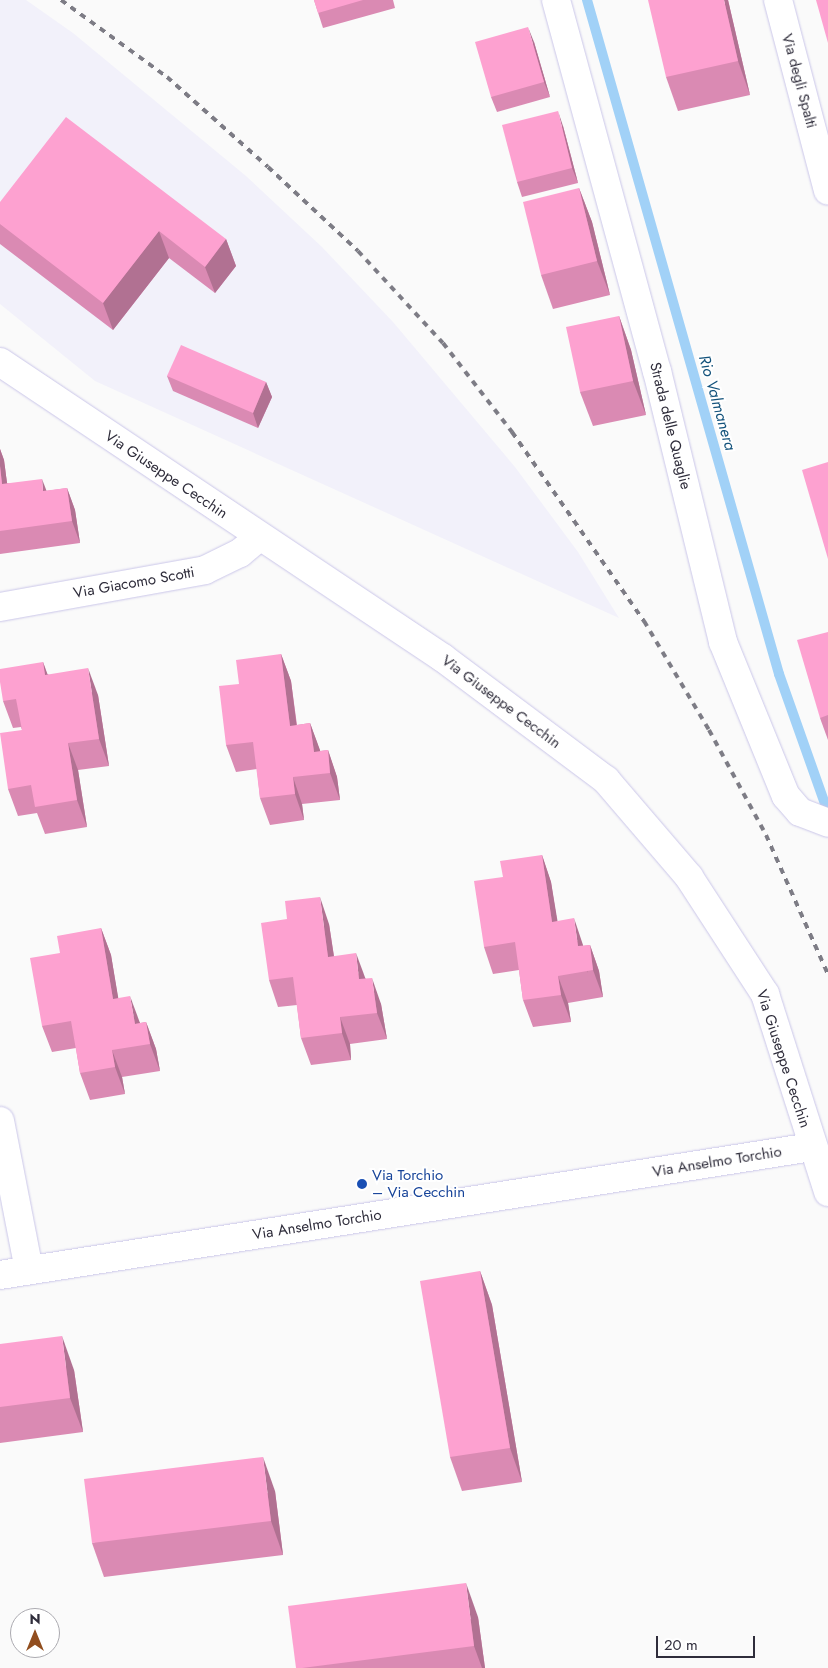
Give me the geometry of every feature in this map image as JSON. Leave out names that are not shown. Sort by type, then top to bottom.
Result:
[{"type":"street","name":"Strada delle Quaglie","points":[[556,0],[657,370],[723,642],[786,796],[800,812],[828,823]]},
{"type":"street","name":"Via degli Spalti","points":[[778,0],[828,191]]},
{"type":"street","name":"Via Giuseppe Cecchin","points":[[0,362],[259,538],[443,658],[606,780],[689,877],[765,994],[812,1147],[828,1192]]},
{"type":"street","name":"Via Giacomo Scotti","points":[[0,607],[205,570],[240,553],[259,538]]},
{"type":"street","points":[[0,1122],[29,1270]]},
{"type":"street","name":"Via Anselmo Torchio","points":[[0,1275],[812,1147]]},
{"type":"shaded area","points":[[0,0],[26,0],[73,33],[246,176],[322,247],[393,322],[515,467],[578,552],[619,618],[95,381],[0,304]]},
{"type":"building","points":[[314,0],[363,0],[318,13]]},
{"type":"building","points":[[648,0],[724,0],[738,61],[666,77]]},
{"type":"building","points":[[816,0],[828,0],[828,43]]},
{"type":"building","points":[[528,27],[544,82],[491,97],[475,42]]},
{"type":"building","points":[[558,111],[572,168],[517,182],[502,125]]},
{"type":"building","points":[[66,117],[226,239],[205,267],[159,231],[103,303],[0,224],[0,202]]},
{"type":"building","points":[[579,188],[597,261],[541,275],[523,202]]},
{"type":"building","points":[[619,316],[633,381],[580,392],[566,327]]},
{"type":"building","points":[[181,345],[266,382],[253,413],[167,376]]},
{"type":"building","points":[[828,462],[828,559],[802,470]]},
{"type":"building","points":[[0,466],[2,484],[42,479],[43,491],[67,488],[72,521],[0,531]]},
{"type":"building","points":[[828,632],[828,715],[820,718],[797,640]]},
{"type":"building","points":[[281,654],[290,726],[310,723],[314,752],[328,750],[330,773],[293,777],[295,794],[260,798],[253,742],[226,745],[219,686],[239,684],[236,660]]},
{"type":"building","points":[[43,662],[45,675],[88,668],[99,739],[68,743],[77,800],[35,807],[31,785],[8,789],[0,733],[22,730],[16,699],[3,701],[0,669]]},
{"type":"building","points":[[542,855],[552,922],[574,918],[578,946],[590,945],[593,970],[558,976],[561,995],[523,1000],[515,942],[484,947],[474,881],[503,877],[500,861]]},
{"type":"building","points":[[320,897],[328,957],[356,953],[359,979],[372,978],[377,1013],[340,1017],[342,1033],[301,1038],[293,977],[269,980],[261,923],[287,919],[285,901]]},
{"type":"building","points":[[101,928],[113,999],[130,996],[135,1024],[146,1022],[150,1044],[112,1050],[115,1067],[80,1073],[71,1021],[42,1026],[30,958],[60,953],[57,936]]},
{"type":"building","points":[[480,1271],[510,1448],[450,1457],[420,1281]]},
{"type":"building","points":[[62,1336],[70,1398],[0,1407],[0,1344]]},
{"type":"building","points":[[263,1457],[271,1521],[92,1543],[84,1479]]},
{"type":"building","points":[[466,1583],[474,1646],[296,1668],[288,1606]]},
{"type":"waterway","name":"Rio Valmanera","points":[[587,0],[779,674],[828,812]]},
{"type":"railway","points":[[61,0],[167,77],[268,167],[358,251],[443,343],[512,432],[644,621],[709,730],[766,835],[828,974]]},
{"type":"place","name":"Via Torchio – Via Cecchin","points":[[362,1184]]}]
